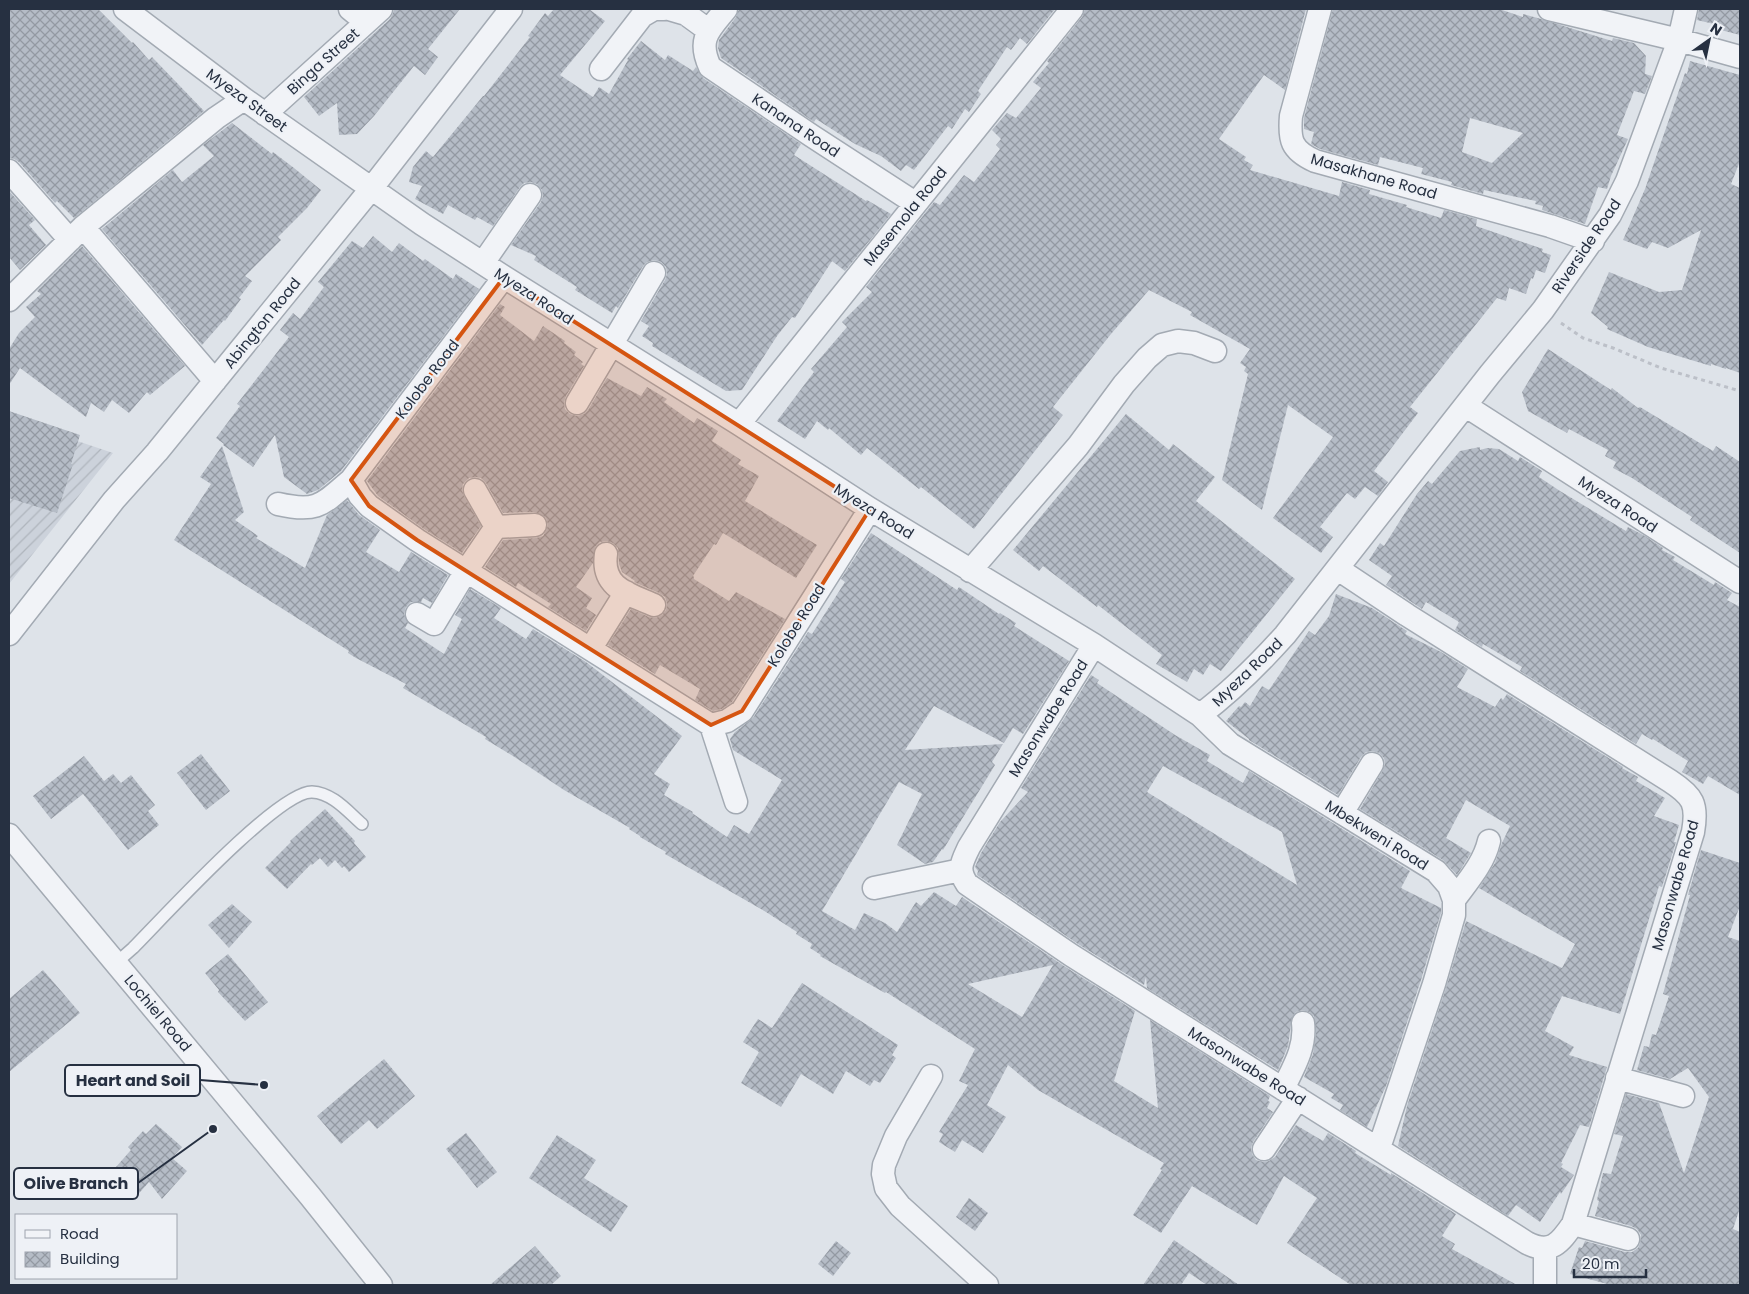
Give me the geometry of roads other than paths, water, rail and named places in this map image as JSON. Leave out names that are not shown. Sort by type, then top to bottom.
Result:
[{"type":"street","name":"Myeza Street","points":[[125,9],[244,100],[371,189]]},
{"type":"street","name":"Abington Road","points":[[9,634],[114,500],[215,381],[371,189],[511,9]]},
{"type":"street","points":[[601,69],[642,16],[654,9],[664,9]]},
{"type":"street","points":[[669,9],[686,14],[708,30],[726,9]]},
{"type":"street","name":"Masemola Road","points":[[739,424],[1072,9]]},
{"type":"street","name":"Masakhane Road","points":[[1320,9],[1291,116],[1291,142],[1305,156],[1315,161],[1550,226],[1593,241]]},
{"type":"street","points":[[1554,9],[1740,57]]},
{"type":"street","name":"Riverside Road","points":[[1466,406],[1542,310],[1610,215],[1627,181],[1679,40],[1686,9]]},
{"type":"street","name":"Binga Street","points":[[265,114],[366,13]]},
{"type":"street","name":"Kanana Road","points":[[708,30],[704,53],[710,67],[915,203]]},
{"type":"street","points":[[9,300],[77,234],[216,118],[244,100]]},
{"type":"street","points":[[9,171],[77,234],[215,381]]},
{"type":"street","name":"Myeza Road","points":[[371,189],[504,278],[739,424],[870,509],[1094,646],[1200,716],[1228,694],[1285,636],[1466,406],[1740,582]]},
{"type":"street","name":"Myeza Road","points":[[483,263],[530,195]]},
{"type":"street","points":[[577,402],[654,273]]},
{"type":"street","name":"Kolobe Road","points":[[278,504],[297,508],[313,508],[324,504],[351,480],[504,278]]},
{"type":"street","points":[[970,571],[1078,446],[1124,384],[1154,351],[1162,345],[1178,341],[1194,342],[1215,351]]},
{"type":"street","points":[[351,480],[360,496],[369,506],[416,540],[711,725],[736,802]]},
{"type":"street","points":[[475,490],[496,527]]},
{"type":"street","name":"Kolobe Road","points":[[711,725],[727,721],[742,711],[870,509]]},
{"type":"street","points":[[496,527],[535,525]]},
{"type":"street","points":[[432,623],[496,527]]},
{"type":"street","points":[[606,554],[605,572],[610,580],[626,592],[654,605]]},
{"type":"street","name":"Masonwabe Road","points":[[1094,646],[969,847],[962,861],[961,870],[967,884],[1071,955],[1527,1243],[1545,1249],[1556,1245],[1564,1238],[1573,1224],[1693,832],[1696,814],[1691,800],[1685,791],[1407,615],[1338,569]]},
{"type":"street","points":[[591,648],[626,592]]},
{"type":"street","name":"Mbekweni Road","points":[[1200,716],[1230,744],[1436,871],[1449,886],[1454,900]]},
{"type":"street","points":[[1342,813],[1372,764]]},
{"type":"street","name":"Lochiel Road","points":[[9,835],[310,1196],[381,1285]]},
{"type":"street","points":[[1379,1148],[1434,984],[1454,915],[1454,900],[1480,864],[1489,841]]},
{"type":"street","points":[[874,888],[961,870]]},
{"type":"street","points":[[1264,1149],[1290,1093],[1304,1033],[1303,1023]]},
{"type":"street","points":[[931,1076],[896,1136],[884,1165],[886,1188],[900,1206],[987,1285]]},
{"type":"street","points":[[1617,1078],[1683,1096]]},
{"type":"street","points":[[1573,1224],[1628,1238]]},
{"type":"street","points":[[1545,1249],[1545,1285]]},
{"type":"lane","points":[[116,963],[240,840],[274,812],[299,796],[310,792],[330,796],[362,824]]},
{"type":"place","name":"Heart and Soil","points":[[264,1085]]},
{"type":"place","name":"Olive Branch","points":[[213,1129]]}]
